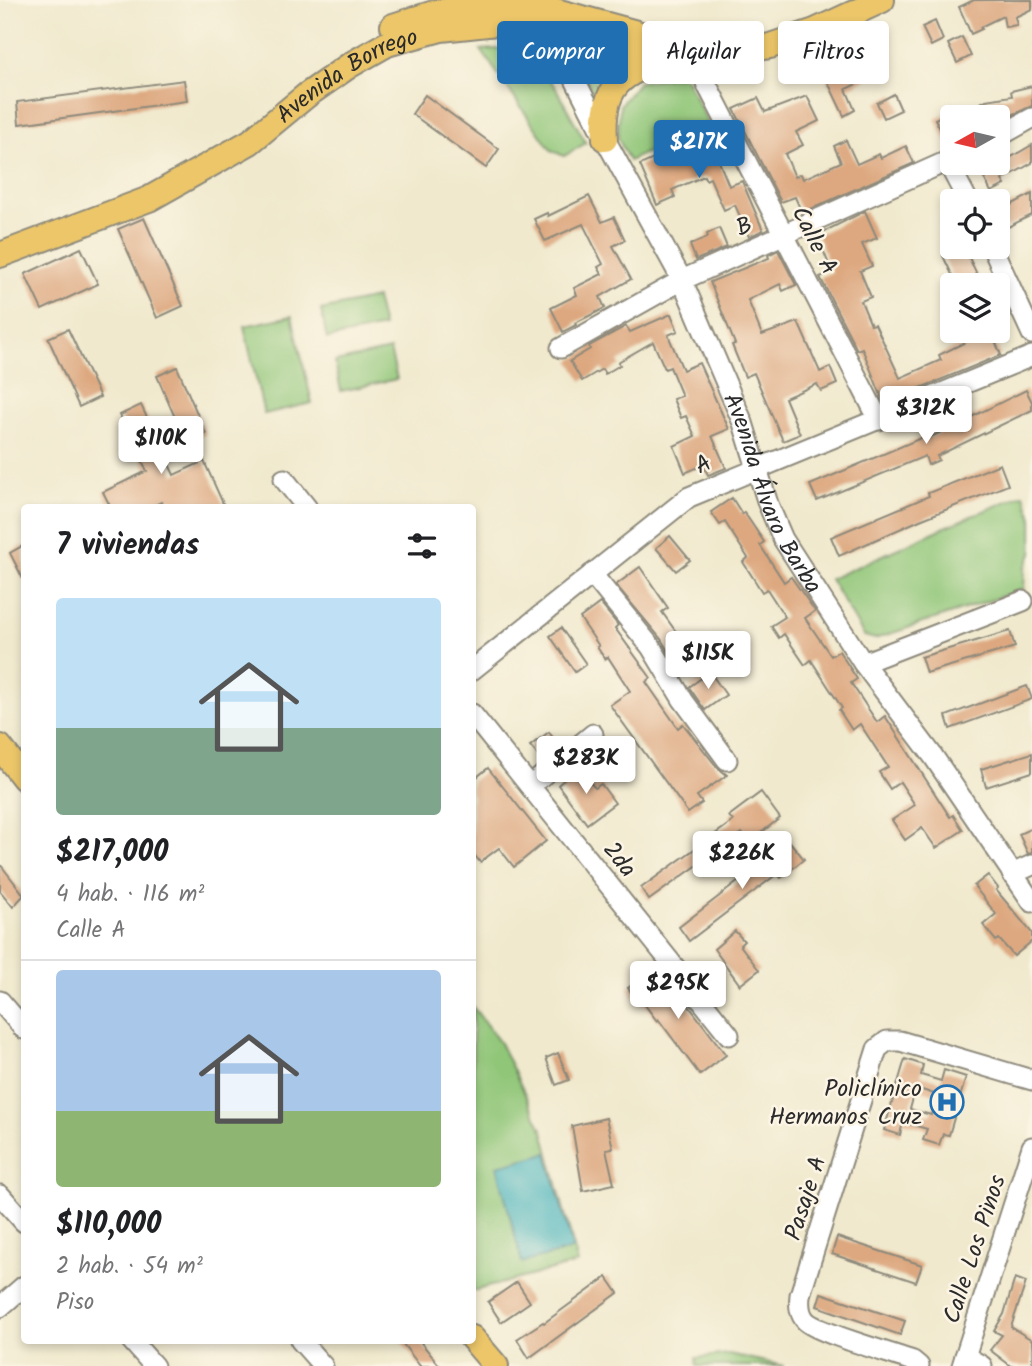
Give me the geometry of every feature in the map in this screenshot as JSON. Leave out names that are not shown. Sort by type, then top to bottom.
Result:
[{"type":"main road","name":"Avenida Borrego","points":[[0,237],[142,184],[241,129],[297,82],[342,51],[381,30],[436,7],[497,6],[648,36],[712,41],[766,32],[810,17],[845,0]]},
{"type":"main road","name":"Avenida Borrego","points":[[764,47],[816,31],[882,0]]},
{"type":"main road","name":"Avenida Borrego","points":[[0,255],[149,199],[250,142],[307,94],[387,44],[441,29],[497,23],[538,13],[642,52]]},
{"type":"main road","points":[[605,139],[603,114],[609,95],[628,75],[642,69]]},
{"type":"main road","points":[[476,1343],[493,1365]]},
{"type":"street","name":"Avenida Álvaro Barba","points":[[538,13],[682,280],[743,423],[768,504],[783,539],[863,663],[933,756],[1032,902]]},
{"type":"street","name":"Calle A","points":[[707,84],[879,420]]},
{"type":"street","points":[[1010,130],[1032,118]]},
{"type":"street","name":"B","points":[[561,348],[682,280],[940,165]]},
{"type":"street","points":[[998,259],[1032,334]]},
{"type":"street","name":"A","points":[[476,667],[689,497],[1032,356]]},
{"type":"street","points":[[284,479],[304,504]]},
{"type":"street","points":[[592,574],[651,647],[682,700],[727,760]]},
{"type":"street","points":[[863,663],[1023,601]]},
{"type":"street","name":"2da","points":[[476,719],[729,1035]]},
{"type":"street","points":[[530,786],[593,734]]},
{"type":"street","points":[[1012,874],[1032,865]]},
{"type":"street","points":[[0,1001],[21,1026]]},
{"type":"street","name":"Pasaje A","points":[[919,1366],[913,1361],[816,1328],[802,1315],[799,1306],[800,1295],[877,1049],[887,1041],[900,1041],[1032,1080]]},
{"type":"street","name":"Calle Los Pinos","points":[[970,1363],[1032,1147]]},
{"type":"street","points":[[0,1195],[21,1219]]},
{"type":"street","points":[[0,1307],[21,1289]]},
{"type":"street","points":[[135,1344],[154,1366]]},
{"type":"street","points":[[304,1344],[323,1366]]},
{"type":"green space","points":[[497,49],[497,73],[481,50]]},
{"type":"green space","points":[[639,82],[688,84],[708,123],[629,161],[618,138],[620,105]]},
{"type":"green space","points":[[505,84],[553,84],[586,143],[564,156],[551,150]]},
{"type":"green space","points":[[589,84],[613,84],[598,104]]},
{"type":"green space","points":[[376,298],[383,327],[327,339],[321,310]]},
{"type":"green space","points":[[292,316],[312,403],[264,414],[244,326]]},
{"type":"green space","points":[[390,350],[397,379],[341,391],[335,362]]},
{"type":"green space","points":[[1024,494],[1032,517],[1032,553],[1025,568],[1024,589],[875,639],[864,636],[830,579]]},
{"type":"green space","points":[[476,1011],[500,1043],[543,1131],[578,1263],[476,1290]]},
{"type":"green space","points":[[729,1354],[784,1366],[697,1366],[696,1358]]},
{"type":"water","points":[[547,1153],[573,1249],[522,1263],[497,1166]]},
{"type":"building","points":[[974,0],[1032,0],[1032,9],[1015,17],[1017,25],[1005,27],[1003,16],[971,34],[959,7]]},
{"type":"building","points":[[935,21],[943,40],[931,46],[922,27]]},
{"type":"building","points":[[962,37],[971,56],[957,63],[948,44]]},
{"type":"building","points":[[184,80],[187,101],[19,124],[17,102]]},
{"type":"building","points":[[829,84],[856,84],[846,89],[855,110],[844,116]]},
{"type":"building","points":[[1032,86],[1032,106],[1010,115],[1010,105],[977,105],[986,100],[1012,96],[1011,91]]},
{"type":"building","points":[[894,94],[901,110],[884,118],[877,103]]},
{"type":"building","points":[[425,95],[499,149],[486,168],[412,114]]},
{"type":"building","points":[[807,96],[819,121],[796,132],[803,145],[785,154],[795,177],[801,174],[803,179],[841,162],[834,146],[846,140],[857,164],[879,154],[881,158],[906,146],[914,163],[802,213],[795,197],[781,202],[734,109],[758,98],[765,112]]},
{"type":"building","points":[[940,116],[940,129],[935,119]]},
{"type":"building","points":[[709,137],[729,186],[742,181],[763,230],[749,237],[735,205],[724,210],[710,178],[706,180],[704,176],[672,190],[675,197],[657,205],[640,165],[658,157],[659,160]]},
{"type":"building","points":[[1032,145],[1032,163],[1002,180],[1005,185],[990,189],[982,175],[1010,175],[1010,158]]},
{"type":"building","points":[[1032,194],[1032,215],[1010,226],[1010,205]]},
{"type":"building","points":[[589,196],[602,222],[614,217],[625,240],[613,246],[631,279],[600,297],[605,308],[563,332],[551,308],[577,295],[574,288],[602,274],[598,267],[603,264],[583,224],[545,241],[534,219],[547,213],[548,216]]},
{"type":"building","points":[[865,211],[877,238],[862,244],[872,266],[860,271],[871,297],[861,301],[900,378],[941,360],[939,355],[964,343],[996,343],[1001,355],[884,403],[862,348],[857,350],[820,277],[832,272],[817,235]]},
{"type":"building","points":[[144,218],[183,306],[157,318],[118,229]]},
{"type":"building","points":[[719,228],[727,247],[696,260],[690,245],[708,237],[707,234]]},
{"type":"building","points":[[81,248],[98,284],[42,310],[25,274]]},
{"type":"building","points":[[778,250],[796,285],[783,291],[780,284],[748,300],[762,335],[798,322],[820,372],[830,367],[837,384],[821,391],[817,384],[785,398],[800,434],[783,441],[754,373],[745,377],[710,282],[769,258],[768,255]]},
{"type":"building","points":[[944,259],[970,259],[976,273],[951,273]]},
{"type":"building","points":[[671,314],[678,331],[668,335],[683,370],[699,363],[729,429],[712,436],[726,468],[708,475],[703,465],[685,473],[674,446],[695,436],[686,416],[681,418],[673,399],[682,396],[670,367],[665,369],[653,342],[618,362],[620,365],[605,374],[602,369],[582,381],[570,361],[590,349],[589,346],[626,326],[630,332]]},
{"type":"building","points":[[68,329],[100,397],[79,407],[48,338]]},
{"type":"building","points":[[177,367],[206,434],[186,443],[157,376]]},
{"type":"building","points":[[1026,390],[1032,402],[1032,410],[937,456],[939,460],[928,465],[925,456],[817,501],[810,485],[928,435],[929,438]]},
{"type":"building","points":[[141,405],[174,475],[204,461],[223,504],[109,504],[103,492],[147,471],[120,415]]},
{"type":"building","points":[[1000,464],[1008,485],[839,556],[831,537]]},
{"type":"building","points":[[732,498],[764,542],[760,545],[784,582],[791,577],[815,611],[805,618],[831,656],[839,651],[857,679],[851,683],[877,722],[885,716],[950,817],[953,815],[963,830],[936,848],[922,828],[905,840],[892,820],[915,805],[900,782],[890,789],[879,772],[888,767],[860,724],[852,730],[839,710],[842,708],[811,660],[805,665],[784,634],[779,638],[771,626],[785,617],[767,589],[762,592],[743,562],[748,558],[725,522],[720,525],[711,512]]},
{"type":"building","points":[[670,536],[690,560],[676,571],[656,548]]},
{"type":"building","points":[[21,547],[21,575],[10,553]]},
{"type":"building","points":[[640,567],[668,608],[662,612],[689,650],[674,661],[661,639],[616,585]]},
{"type":"building","points":[[600,603],[618,625],[615,628],[651,678],[646,682],[678,728],[683,724],[717,767],[727,775],[697,796],[702,803],[688,813],[610,705],[630,691],[608,657],[605,659],[580,618]]},
{"type":"building","points":[[561,628],[586,664],[575,672],[550,636]]},
{"type":"building","points":[[1010,631],[1015,647],[926,673],[921,657]]},
{"type":"building","points":[[710,672],[726,695],[705,710],[689,687]]},
{"type":"building","points":[[1027,686],[1032,699],[950,729],[946,716]]},
{"type":"building","points":[[549,732],[558,745],[540,758],[530,746]]},
{"type":"building","points":[[1032,753],[1032,772],[986,787],[981,769]]},
{"type":"building","points":[[488,768],[546,841],[514,867],[499,848],[480,862],[476,857],[476,778]]},
{"type":"building","points":[[577,768],[595,788],[601,784],[615,803],[587,824],[558,785]]},
{"type":"building","points":[[761,792],[780,818],[749,842],[742,833],[649,900],[641,888],[733,821],[729,816]]},
{"type":"building","points":[[1032,828],[1032,853],[1028,854],[1019,834]]},
{"type":"building","points":[[790,842],[804,859],[781,878],[777,874],[689,941],[679,927],[752,871],[755,874]]},
{"type":"building","points":[[0,864],[21,891],[21,898],[13,907],[0,891]]},
{"type":"building","points":[[988,875],[998,888],[996,890],[1032,933],[1032,941],[1014,956],[999,939],[996,941],[983,925],[996,914],[974,886]]},
{"type":"building","points":[[735,931],[744,941],[740,945],[759,970],[740,985],[714,949]]},
{"type":"building","points":[[655,968],[669,987],[673,985],[726,1055],[700,1075],[658,1019],[657,1021],[639,997],[636,999],[628,988]]},
{"type":"building","points":[[558,1053],[569,1080],[556,1085],[546,1058]]},
{"type":"building","name":"Policlínico Hermanos Cruz","points":[[905,1059],[923,1065],[921,1075],[941,1081],[944,1070],[966,1077],[949,1135],[943,1134],[939,1145],[923,1140],[927,1129],[903,1122],[900,1135],[884,1130]],"holes":[[[916,1088],[937,1095],[931,1115],[910,1109]]]},
{"type":"building","points":[[606,1118],[613,1148],[606,1149],[614,1184],[583,1191],[572,1126]]},
{"type":"building","points":[[837,1237],[922,1265],[916,1282],[832,1254]]},
{"type":"building","points":[[607,1277],[618,1293],[529,1358],[517,1339],[544,1323]]},
{"type":"building","points":[[1015,1278],[1026,1282],[1011,1327],[1032,1340],[1032,1366],[1011,1366],[990,1350],[1002,1335],[994,1331],[1004,1314]]},
{"type":"building","points":[[517,1282],[530,1302],[501,1322],[488,1302]]},
{"type":"building","points":[[821,1293],[905,1321],[900,1335],[817,1306]]},
{"type":"building","points":[[403,1344],[422,1344],[440,1366],[420,1366]]},
{"type":"place","name":"Policlínico Hermanos Cruz","points":[[947,1102]]}]
